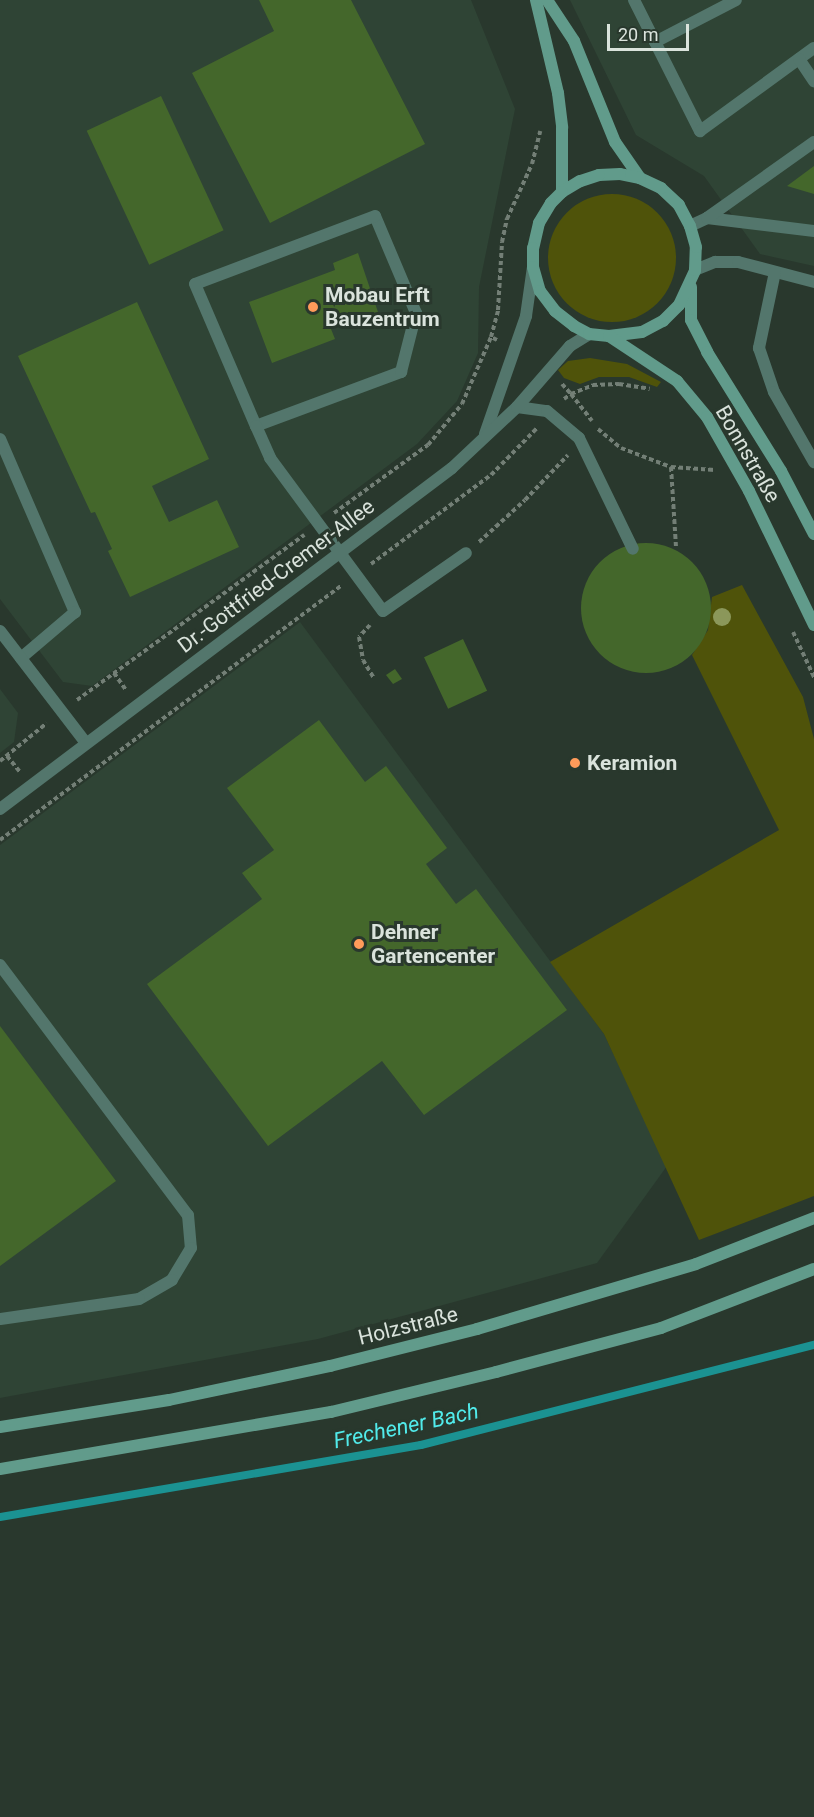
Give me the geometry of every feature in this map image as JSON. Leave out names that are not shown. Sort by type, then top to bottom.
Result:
[{"type":"main road","points":[[536,0],[558,93],[562,128],[562,192]]},
{"type":"main road","points":[[547,0],[574,41],[615,142],[640,178]]},
{"type":"main road","points":[[620,174],[640,178],[661,188],[679,205],[690,226],[696,248],[695,270],[679,305],[663,321],[642,332],[609,336],[589,333],[555,311],[540,291],[533,267],[533,248],[539,223],[562,192],[580,181],[599,175],[620,174]]},
{"type":"main road","name":"Bonnstraße","points":[[690,285],[691,320],[707,352],[782,471],[814,534]]},
{"type":"main road","name":"Bonnstraße","points":[[609,336],[677,381],[707,417],[749,491],[814,625]]},
{"type":"main road","name":"Holzstraße","points":[[0,1427],[169,1400],[330,1366],[477,1329],[696,1264],[814,1218]]},
{"type":"main road","points":[[0,1469],[331,1412],[485,1375],[661,1328],[814,1269]]},
{"type":"street","points":[[634,0],[700,131],[814,48]]},
{"type":"street","points":[[655,42],[736,0]]},
{"type":"street","points":[[799,59],[814,81]]},
{"type":"street","points":[[690,226],[707,218],[814,142]]},
{"type":"street","points":[[256,426],[401,372],[416,314],[375,216],[195,284],[256,426],[270,458],[383,611],[466,553]]},
{"type":"street","points":[[707,218],[814,231]]},
{"type":"street","points":[[695,270],[715,262],[738,262],[814,282]]},
{"type":"street","name":"Dr.-Gottfried-Cremer-Allee","points":[[485,436],[526,316],[533,267]]},
{"type":"street","points":[[775,273],[759,348],[774,392],[814,462]]},
{"type":"street","name":"Dr.-Gottfried-Cremer-Allee","points":[[0,809],[452,468],[517,407],[570,346],[589,333]]},
{"type":"street","points":[[517,407],[547,411],[563,422],[583,444],[633,549]]},
{"type":"street","points":[[0,439],[75,612],[21,658]]},
{"type":"street","points":[[0,631],[86,743]]},
{"type":"street","points":[[0,965],[188,1215],[191,1248],[172,1280],[139,1299],[0,1319]]},
{"type":"path","points":[[0,760],[62,712],[428,445],[462,404],[491,337]]},
{"type":"path","points":[[0,840],[491,475],[541,424],[547,411],[571,394],[600,431],[621,448],[671,467],[716,470]]},
{"type":"path","points":[[466,553],[525,500],[549,472],[600,431]]},
{"type":"path","points":[[671,467],[676,547]]},
{"type":"path","points":[[374,678],[363,660],[359,637],[383,611]]},
{"type":"shaded area","points":[[0,0],[471,0],[515,109],[479,287],[478,353],[457,401],[417,444],[92,686],[63,682],[0,599]]},
{"type":"shaded area","points":[[570,0],[814,0],[814,266],[760,254],[704,176],[636,135]]},
{"type":"shaded area","points":[[612,194],[636,199],[657,213],[671,234],[676,258],[671,282],[657,303],[636,317],[612,322],[588,317],[567,303],[553,282],[548,258],[553,234],[567,213],[588,199]]},
{"type":"shaded area","points":[[590,358],[627,364],[661,382],[657,387],[629,377],[599,377],[580,384],[564,378],[558,370],[568,361]]},
{"type":"shaded area","points":[[742,585],[803,697],[814,739],[814,1196],[699,1240],[604,1034],[550,962],[779,830],[692,655],[708,630],[712,597]]},
{"type":"shaded area","points":[[300,622],[604,1034],[667,1166],[597,1263],[318,1339],[0,1398],[0,845]]},
{"type":"shaded area","points":[[0,689],[18,713],[14,742],[0,753]]},
{"type":"building","points":[[259,0],[351,0],[425,144],[270,223],[192,73],[274,31]]},
{"type":"building","points":[[161,96],[224,230],[149,265],[87,131]]},
{"type":"building","points":[[814,166],[814,194],[787,186]]},
{"type":"building","name":"Mobau Erft Bauzentrum","points":[[358,253],[378,312],[331,329],[335,339],[272,363],[249,302],[335,270],[333,263]]},
{"type":"building","points":[[137,302],[209,459],[152,486],[169,522],[217,500],[239,547],[130,597],[108,551],[112,549],[95,512],[91,513],[18,356]]},
{"type":"building","points":[[646,543],[671,548],[692,562],[706,583],[711,608],[706,633],[692,654],[671,668],[646,673],[621,668],[600,654],[586,633],[581,608],[586,583],[600,562],[621,548]]},
{"type":"building","points":[[463,639],[487,691],[448,709],[424,657]]},
{"type":"building","points":[[395,669],[402,679],[393,684],[386,675]]},
{"type":"building","name":"Dehner Gartencenter","points":[[319,720],[365,782],[386,766],[447,848],[426,864],[456,904],[476,889],[567,1010],[424,1115],[382,1061],[268,1146],[147,984],[262,899],[242,873],[274,850],[227,788]]},
{"type":"building","points":[[0,1026],[116,1181],[0,1266]]},
{"type":"waterway","name":"Frechener Bach","points":[[0,1517],[421,1445],[814,1345]]},
{"type":"place","name":"Mobau Erft Bauzentrum","points":[[313,307]]},
{"type":"place","name":"Keramion","points":[[575,763]]},
{"type":"place","name":"Dehner Gartencenter","points":[[359,944]]}]
